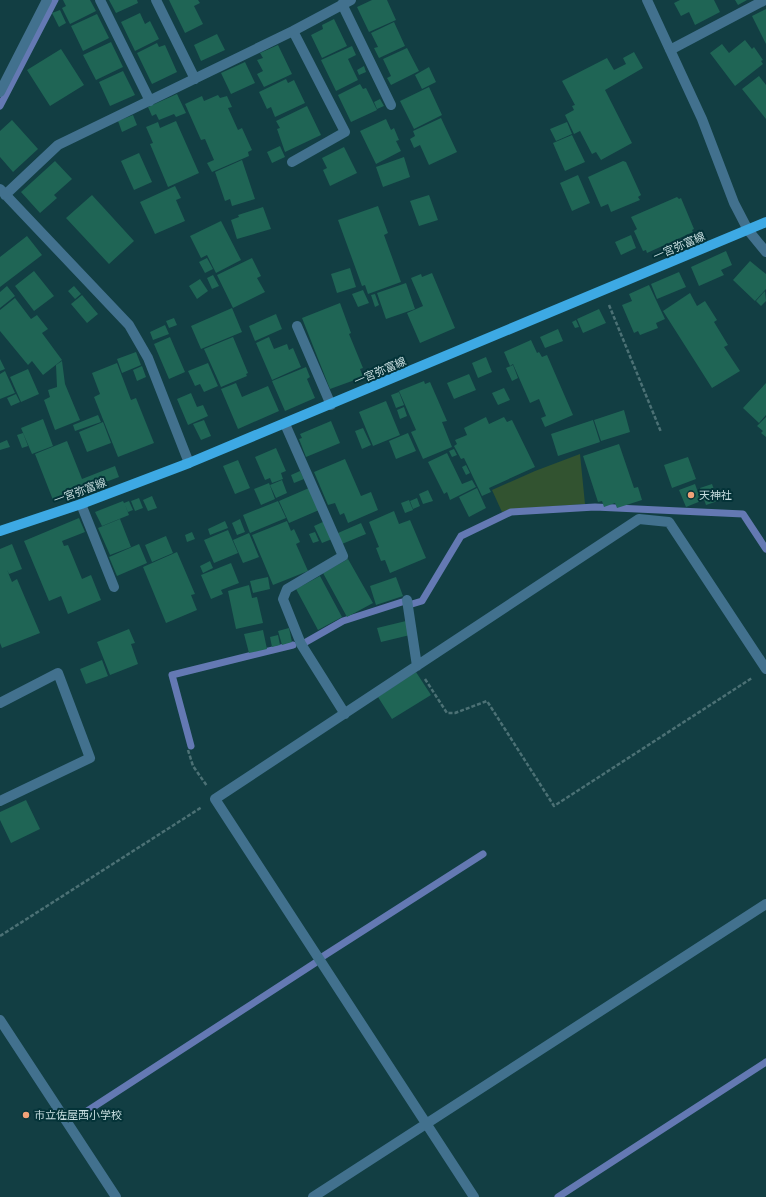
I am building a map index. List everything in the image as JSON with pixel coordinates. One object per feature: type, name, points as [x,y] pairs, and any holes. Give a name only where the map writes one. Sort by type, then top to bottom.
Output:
[{"type":"main road","name":"一宮弥富線","points":[[0,531],[81,504],[189,463],[331,405],[766,222]]},
{"type":"street","points":[[0,92],[46,0]]},
{"type":"street","points":[[100,0],[150,101]]},
{"type":"street","points":[[156,0],[195,79]]},
{"type":"street","points":[[647,0],[702,119],[734,203],[748,230],[766,252]]},
{"type":"street","points":[[670,50],[763,1]]},
{"type":"street","points":[[189,463],[148,358],[129,325],[2,192],[58,145],[293,32],[347,2],[391,105]]},
{"type":"street","points":[[292,162],[345,132],[293,32]]},
{"type":"street","points":[[297,326],[331,405]]},
{"type":"street","points":[[285,424],[343,556],[287,589],[283,599],[301,644],[344,714]]},
{"type":"street","points":[[81,504],[114,587]]},
{"type":"street","points":[[474,1197],[215,798],[638,519],[669,522],[766,669]]},
{"type":"street","points":[[408,600],[417,666]]},
{"type":"street","points":[[0,703],[58,673],[90,758],[0,801]]},
{"type":"street","points":[[313,1197],[766,904]]},
{"type":"street","points":[[0,1020],[116,1197]]},
{"type":"path","points":[[603,290],[661,432]]},
{"type":"path","points":[[417,666],[446,712],[454,712],[487,701],[554,806],[766,669]]},
{"type":"path","points":[[0,936],[215,798],[192,766],[188,750]]},
{"type":"green space","points":[[580,454],[585,504],[512,509],[502,512],[492,490],[535,471]]},
{"type":"building","points":[[63,0],[90,0],[96,11],[70,24],[62,8],[66,6]]},
{"type":"building","points":[[109,0],[137,0],[138,3],[116,13]]},
{"type":"building","points":[[169,0],[198,0],[200,3],[194,6],[203,24],[185,33]]},
{"type":"building","points":[[372,0],[387,0],[396,20],[369,32],[357,7]]},
{"type":"building","points":[[680,0],[714,0],[720,12],[695,25],[689,12],[681,16],[674,3]]},
{"type":"building","points":[[735,0],[747,0],[738,5]]},
{"type":"building","points":[[766,9],[766,44],[752,16]]},
{"type":"building","points":[[60,10],[66,23],[59,27],[52,13]]},
{"type":"building","points":[[140,13],[145,24],[150,21],[159,39],[135,51],[121,22]]},
{"type":"building","points":[[97,14],[109,38],[83,51],[71,26]]},
{"type":"building","points":[[334,19],[347,46],[322,58],[311,35],[323,29],[322,25]]},
{"type":"building","points":[[394,22],[405,46],[379,58],[374,48],[378,47],[371,33]]},
{"type":"building","points":[[217,34],[225,50],[201,61],[194,45]]},
{"type":"building","points":[[745,40],[752,49],[754,47],[763,60],[761,61],[763,64],[735,86],[710,53],[722,44],[729,53]]},
{"type":"building","points":[[111,42],[123,67],[96,80],[83,55]]},
{"type":"building","points":[[157,43],[159,47],[165,45],[177,72],[152,84],[137,53]]},
{"type":"building","points":[[278,45],[292,74],[264,87],[257,74],[263,71],[257,60],[263,58],[260,53]]},
{"type":"building","points":[[352,46],[356,55],[348,59],[358,80],[336,91],[321,60]]},
{"type":"building","points":[[407,48],[419,71],[391,85],[387,78],[391,76],[383,59]]},
{"type":"building","points":[[61,49],[84,85],[50,106],[27,70]]},
{"type":"building","points":[[634,52],[643,68],[605,90],[632,143],[601,160],[596,152],[592,154],[580,131],[574,134],[565,115],[574,110],[572,106],[575,105],[562,81],[607,58],[614,70],[626,64],[623,58]]},
{"type":"building","points":[[245,62],[255,83],[231,94],[221,73]]},
{"type":"building","points":[[364,66],[366,72],[359,75],[357,70]]},
{"type":"building","points":[[429,67],[436,82],[422,89],[415,75]]},
{"type":"building","points":[[123,71],[135,95],[110,106],[99,82]]},
{"type":"building","points":[[759,76],[766,85],[766,119],[742,89]]},
{"type":"building","points":[[286,79],[288,83],[294,80],[305,103],[275,117],[271,107],[267,109],[259,92]]},
{"type":"building","points":[[360,84],[363,89],[366,88],[377,110],[351,122],[338,95]]},
{"type":"building","points":[[429,87],[442,115],[414,129],[400,101]]},
{"type":"building","points":[[177,94],[186,113],[176,117],[174,114],[159,120],[156,114],[152,116],[148,107]]},
{"type":"building","points":[[218,95],[220,98],[227,96],[232,107],[228,108],[238,130],[242,128],[252,150],[248,152],[249,156],[212,172],[207,163],[214,160],[205,139],[201,140],[185,104],[202,96],[204,101]]},
{"type":"building","points":[[380,99],[384,106],[377,109],[374,102]]},
{"type":"building","points":[[307,106],[321,135],[285,152],[277,129],[280,128],[276,121]]},
{"type":"building","points":[[133,115],[137,125],[122,132],[118,121]]},
{"type":"building","points":[[441,118],[457,152],[429,165],[420,145],[414,148],[410,139],[415,136],[413,131]]},
{"type":"building","points":[[386,119],[391,130],[394,128],[399,140],[396,141],[401,151],[376,164],[360,131]]},
{"type":"building","points":[[12,120],[38,149],[13,172],[0,157],[0,131]]},
{"type":"building","points":[[176,121],[199,173],[168,187],[150,144],[153,143],[146,127],[158,122],[160,128]]},
{"type":"building","points":[[567,122],[572,134],[556,141],[550,129]]},
{"type":"building","points":[[572,135],[585,162],[565,171],[553,143]]},
{"type":"building","points":[[280,146],[285,157],[272,163],[267,152]]},
{"type":"building","points":[[344,147],[357,173],[330,186],[323,170],[327,168],[322,158]]},
{"type":"building","points":[[139,153],[152,182],[134,190],[121,161]]},
{"type":"building","points":[[404,157],[410,177],[383,187],[376,167]]},
{"type":"building","points":[[242,160],[255,199],[232,206],[230,199],[225,201],[215,172]]},
{"type":"building","points":[[55,161],[72,179],[54,195],[57,198],[40,213],[21,192]]},
{"type":"building","points":[[623,161],[626,162],[641,195],[638,197],[640,200],[611,212],[608,204],[601,207],[588,177]]},
{"type":"building","points":[[578,175],[590,203],[572,211],[560,183]]},
{"type":"building","points":[[175,186],[181,198],[176,200],[185,221],[155,234],[140,202]]},
{"type":"building","points":[[92,195],[134,241],[109,264],[66,218]]},
{"type":"building","points":[[429,195],[438,220],[419,226],[410,201]]},
{"type":"building","points":[[677,197],[679,199],[681,198],[694,229],[692,230],[693,232],[647,253],[646,250],[643,251],[634,231],[637,229],[631,217]]},
{"type":"building","points":[[378,206],[388,233],[384,235],[401,282],[368,294],[365,285],[362,286],[338,220]]},
{"type":"building","points":[[263,207],[271,229],[237,239],[231,220],[239,217],[238,215]]},
{"type":"building","points":[[221,221],[241,260],[216,273],[207,255],[201,258],[190,236]]},
{"type":"building","points":[[631,235],[636,248],[621,255],[615,242]]},
{"type":"building","points":[[27,236],[42,255],[0,287],[0,257]]},
{"type":"building","points":[[726,251],[732,265],[721,270],[724,275],[699,286],[691,267]]},
{"type":"building","points":[[207,258],[213,269],[205,273],[199,262]]},
{"type":"building","points":[[252,258],[261,276],[257,278],[265,292],[233,308],[217,275]]},
{"type":"building","points":[[750,261],[766,274],[766,289],[755,301],[733,280]]},
{"type":"building","points":[[350,268],[356,287],[337,293],[331,274]]},
{"type":"building","points":[[34,271],[54,296],[34,311],[15,286]]},
{"type":"building","points":[[679,272],[686,287],[657,299],[651,284]]},
{"type":"building","points":[[432,273],[455,328],[420,343],[407,313],[423,306],[411,278],[421,274],[422,277]]},
{"type":"building","points":[[213,275],[219,286],[212,289],[207,278]]},
{"type":"building","points":[[200,279],[208,291],[197,299],[189,286]]},
{"type":"building","points":[[406,283],[415,309],[386,319],[377,293]]},
{"type":"building","points":[[649,285],[665,319],[656,323],[658,328],[640,335],[638,331],[634,333],[622,305],[632,301],[629,294]]},
{"type":"building","points":[[7,286],[15,296],[0,308],[0,292]]},
{"type":"building","points":[[74,286],[81,294],[75,299],[68,291]]},
{"type":"building","points":[[363,290],[369,303],[358,307],[352,294]]},
{"type":"building","points":[[765,291],[766,301],[761,306],[756,301]]},
{"type":"building","points":[[690,293],[697,306],[705,301],[717,320],[714,322],[728,345],[724,347],[740,371],[712,388],[663,311]]},
{"type":"building","points":[[375,294],[379,305],[375,307],[371,295]]},
{"type":"building","points":[[82,295],[98,314],[87,323],[71,304]]},
{"type":"building","points":[[15,298],[31,319],[37,315],[48,329],[42,333],[62,360],[43,375],[32,361],[28,365],[0,331],[0,310]]},
{"type":"building","points":[[340,303],[351,333],[349,334],[363,368],[360,369],[363,377],[330,389],[302,318]]},
{"type":"building","points":[[232,308],[242,332],[201,349],[191,326]]},
{"type":"building","points":[[599,309],[606,323],[583,333],[577,319]]},
{"type":"building","points":[[276,314],[282,329],[255,341],[249,326]]},
{"type":"building","points":[[174,318],[177,325],[169,328],[166,321]]},
{"type":"building","points":[[576,320],[579,327],[575,328],[572,322]]},
{"type":"building","points":[[165,325],[169,334],[153,340],[150,332]]},
{"type":"building","points":[[558,329],[563,341],[545,348],[540,337]]},
{"type":"building","points":[[170,337],[185,372],[169,379],[154,344]]},
{"type":"building","points":[[233,337],[248,373],[246,374],[247,376],[221,387],[204,349]]},
{"type":"building","points":[[269,337],[274,349],[287,344],[289,350],[293,348],[301,367],[272,380],[256,343]]},
{"type":"building","points":[[531,340],[537,353],[539,352],[542,357],[547,355],[573,415],[545,427],[541,418],[546,416],[539,399],[530,403],[513,364],[510,366],[504,352]]},
{"type":"building","points":[[136,352],[141,365],[122,373],[117,359]]},
{"type":"building","points":[[486,357],[492,372],[478,378],[472,363]]},
{"type":"building","points":[[0,359],[5,369],[0,371]]},
{"type":"building","points":[[62,361],[65,384],[80,420],[55,430],[44,400],[50,397],[48,390],[57,387],[56,365]]},
{"type":"building","points":[[117,363],[131,400],[136,398],[154,443],[118,457],[94,397],[100,394],[92,373]]},
{"type":"building","points":[[208,363],[218,386],[204,392],[200,384],[195,386],[188,371]]},
{"type":"building","points":[[513,365],[518,378],[512,381],[506,368]]},
{"type":"building","points":[[142,366],[146,377],[137,381],[133,370]]},
{"type":"building","points":[[306,367],[310,377],[307,379],[315,398],[285,411],[272,381]]},
{"type":"building","points":[[28,369],[39,394],[21,402],[10,377]]},
{"type":"building","points":[[5,371],[15,393],[0,399],[0,374]]},
{"type":"building","points":[[469,374],[476,390],[454,399],[447,383]]},
{"type":"building","points":[[424,381],[425,384],[430,382],[447,421],[442,422],[452,447],[423,459],[411,432],[416,430],[399,391]]},
{"type":"building","points":[[236,383],[242,397],[268,386],[279,411],[238,429],[221,389]]},
{"type":"building","points":[[766,383],[766,415],[759,423],[743,408]]},
{"type":"building","points":[[504,388],[510,400],[498,405],[492,393]]},
{"type":"building","points":[[399,392],[404,405],[396,408],[391,395]]},
{"type":"building","points":[[191,393],[197,407],[203,405],[208,416],[188,425],[177,399]]},
{"type":"building","points":[[16,394],[20,402],[11,406],[7,398]]},
{"type":"building","points":[[386,401],[400,435],[373,446],[359,412]]},
{"type":"building","points":[[404,407],[407,416],[400,419],[397,410]]},
{"type":"building","points":[[624,410],[630,432],[601,441],[594,420]]},
{"type":"building","points":[[98,415],[101,422],[75,431],[73,425]]},
{"type":"building","points":[[486,417],[489,424],[504,417],[507,422],[512,420],[535,467],[489,488],[491,492],[482,496],[464,458],[461,459],[454,446],[457,444],[455,440],[467,435],[464,428]]},
{"type":"building","points":[[766,417],[766,437],[761,433],[763,431],[757,426]]},
{"type":"building","points":[[43,419],[53,446],[32,454],[21,428]]},
{"type":"building","points":[[204,420],[211,436],[201,440],[193,424]]},
{"type":"building","points":[[593,420],[600,442],[558,456],[551,434]]},
{"type":"building","points":[[331,421],[340,443],[306,457],[299,439],[302,438],[300,434]]},
{"type":"building","points":[[103,422],[111,443],[87,452],[79,432]]},
{"type":"building","points":[[363,428],[371,445],[362,449],[355,431]]},
{"type":"building","points":[[23,433],[28,446],[22,448],[17,435]]},
{"type":"building","points":[[408,433],[416,451],[396,459],[389,441]]},
{"type":"building","points":[[7,440],[10,447],[0,450],[0,443]]},
{"type":"building","points":[[67,441],[82,479],[115,466],[119,477],[79,492],[78,490],[53,500],[35,454]]},
{"type":"building","points":[[619,444],[634,488],[638,487],[642,500],[617,508],[615,503],[604,507],[602,501],[598,502],[583,456]]},
{"type":"building","points":[[276,448],[286,471],[281,473],[283,479],[272,483],[270,478],[265,480],[255,457]]},
{"type":"building","points":[[454,449],[457,455],[452,457],[449,451]]},
{"type":"building","points":[[447,453],[462,484],[472,480],[476,487],[450,500],[447,492],[444,494],[428,462]]},
{"type":"building","points":[[688,457],[696,479],[672,488],[664,465]]},
{"type":"building","points":[[345,459],[361,496],[371,492],[378,510],[348,523],[344,513],[340,515],[335,503],[328,505],[314,472]]},
{"type":"building","points":[[238,460],[250,488],[235,494],[223,466]]},
{"type":"building","points":[[466,465],[470,473],[466,475],[462,467]]},
{"type":"building","points":[[300,471],[304,479],[294,483],[291,475]]},
{"type":"building","points":[[282,480],[287,493],[276,498],[270,485]]},
{"type":"building","points":[[269,483],[275,499],[261,505],[254,489]]},
{"type":"building","points":[[695,484],[701,501],[686,507],[679,490]]},
{"type":"building","points":[[712,484],[718,501],[706,505],[700,488]]},
{"type":"building","points":[[309,488],[319,510],[289,523],[279,501]]},
{"type":"building","points":[[477,488],[486,508],[469,517],[459,497]]},
{"type":"building","points":[[428,490],[433,501],[423,504],[419,494]]},
{"type":"building","points":[[152,496],[157,508],[148,511],[143,500]]},
{"type":"building","points":[[139,498],[143,508],[135,511],[131,501]]},
{"type":"building","points":[[417,498],[420,506],[413,509],[410,501]]},
{"type":"building","points":[[409,500],[413,510],[405,513],[401,503]]},
{"type":"building","points":[[123,501],[124,503],[129,501],[133,510],[128,512],[125,505],[129,515],[102,526],[95,512]]},
{"type":"building","points":[[278,501],[286,518],[250,533],[243,515]]},
{"type":"building","points":[[394,511],[399,524],[410,520],[426,558],[390,573],[385,560],[381,561],[376,548],[379,547],[369,522]]},
{"type":"building","points":[[79,518],[85,532],[62,541],[64,546],[68,545],[82,579],[91,575],[101,600],[68,614],[61,596],[49,601],[24,541]]},
{"type":"building","points":[[120,519],[131,547],[110,555],[98,528]]},
{"type":"building","points":[[240,519],[245,532],[237,535],[232,523]]},
{"type":"building","points":[[225,521],[228,528],[210,535],[208,529]]},
{"type":"building","points":[[287,521],[291,531],[294,529],[300,542],[296,544],[308,571],[273,585],[252,535]]},
{"type":"building","points":[[325,521],[332,539],[322,543],[314,526]]},
{"type":"building","points":[[361,523],[366,534],[342,544],[338,533]]},
{"type":"building","points":[[228,530],[238,553],[214,563],[204,540]]},
{"type":"building","points":[[192,532],[195,539],[187,542],[185,535]]},
{"type":"building","points":[[315,532],[319,541],[313,543],[309,534]]},
{"type":"building","points":[[249,533],[259,557],[243,563],[233,540]]},
{"type":"building","points":[[166,536],[173,553],[152,562],[145,545]]},
{"type":"building","points":[[12,544],[22,569],[9,574],[7,570],[12,582],[17,579],[40,633],[2,648],[0,643],[0,549]]},
{"type":"building","points":[[139,544],[147,563],[117,576],[109,557]]},
{"type":"building","points":[[177,552],[195,594],[191,595],[197,610],[166,623],[143,567]]},
{"type":"building","points":[[348,559],[373,603],[347,617],[323,573]]},
{"type":"building","points":[[210,561],[213,568],[203,573],[200,566]]},
{"type":"building","points":[[231,563],[239,583],[221,590],[223,594],[211,599],[201,575]]},
{"type":"building","points":[[320,576],[342,617],[318,630],[296,589]]},
{"type":"building","points":[[268,577],[270,589],[253,593],[250,581]]},
{"type":"building","points":[[396,577],[403,596],[376,605],[370,586]]},
{"type":"building","points":[[249,585],[252,598],[257,597],[263,623],[236,629],[228,591]]},
{"type":"building","points":[[406,621],[410,635],[381,642],[377,628]]},
{"type":"building","points":[[289,628],[292,642],[282,645],[278,631]]},
{"type":"building","points":[[129,629],[135,643],[131,644],[138,664],[110,675],[97,642]]},
{"type":"building","points":[[263,630],[267,649],[249,653],[244,634]]},
{"type":"building","points":[[278,635],[280,645],[272,647],[270,637]]},
{"type":"building","points":[[102,660],[108,676],[86,684],[80,669]]},
{"type":"building","points":[[416,672],[431,695],[392,719],[378,697]]},
{"type":"building","points":[[26,800],[40,829],[11,843],[0,820],[0,812]]},
{"type":"waterway","points":[[0,106],[55,0]]},
{"type":"waterway","points":[[412,604],[422,601],[461,536],[511,512],[595,507],[743,514],[766,549]]},
{"type":"waterway","points":[[306,642],[343,621],[402,602]]},
{"type":"waterway","points":[[191,746],[172,675],[293,645]]},
{"type":"waterway","points":[[322,957],[483,854]]},
{"type":"waterway","points":[[78,1117],[315,963]]},
{"type":"waterway","points":[[558,1197],[766,1062]]},
{"type":"place","name":"天神社","points":[[691,495]]},
{"type":"place","name":"市立佐屋西小学校","points":[[26,1115]]}]
